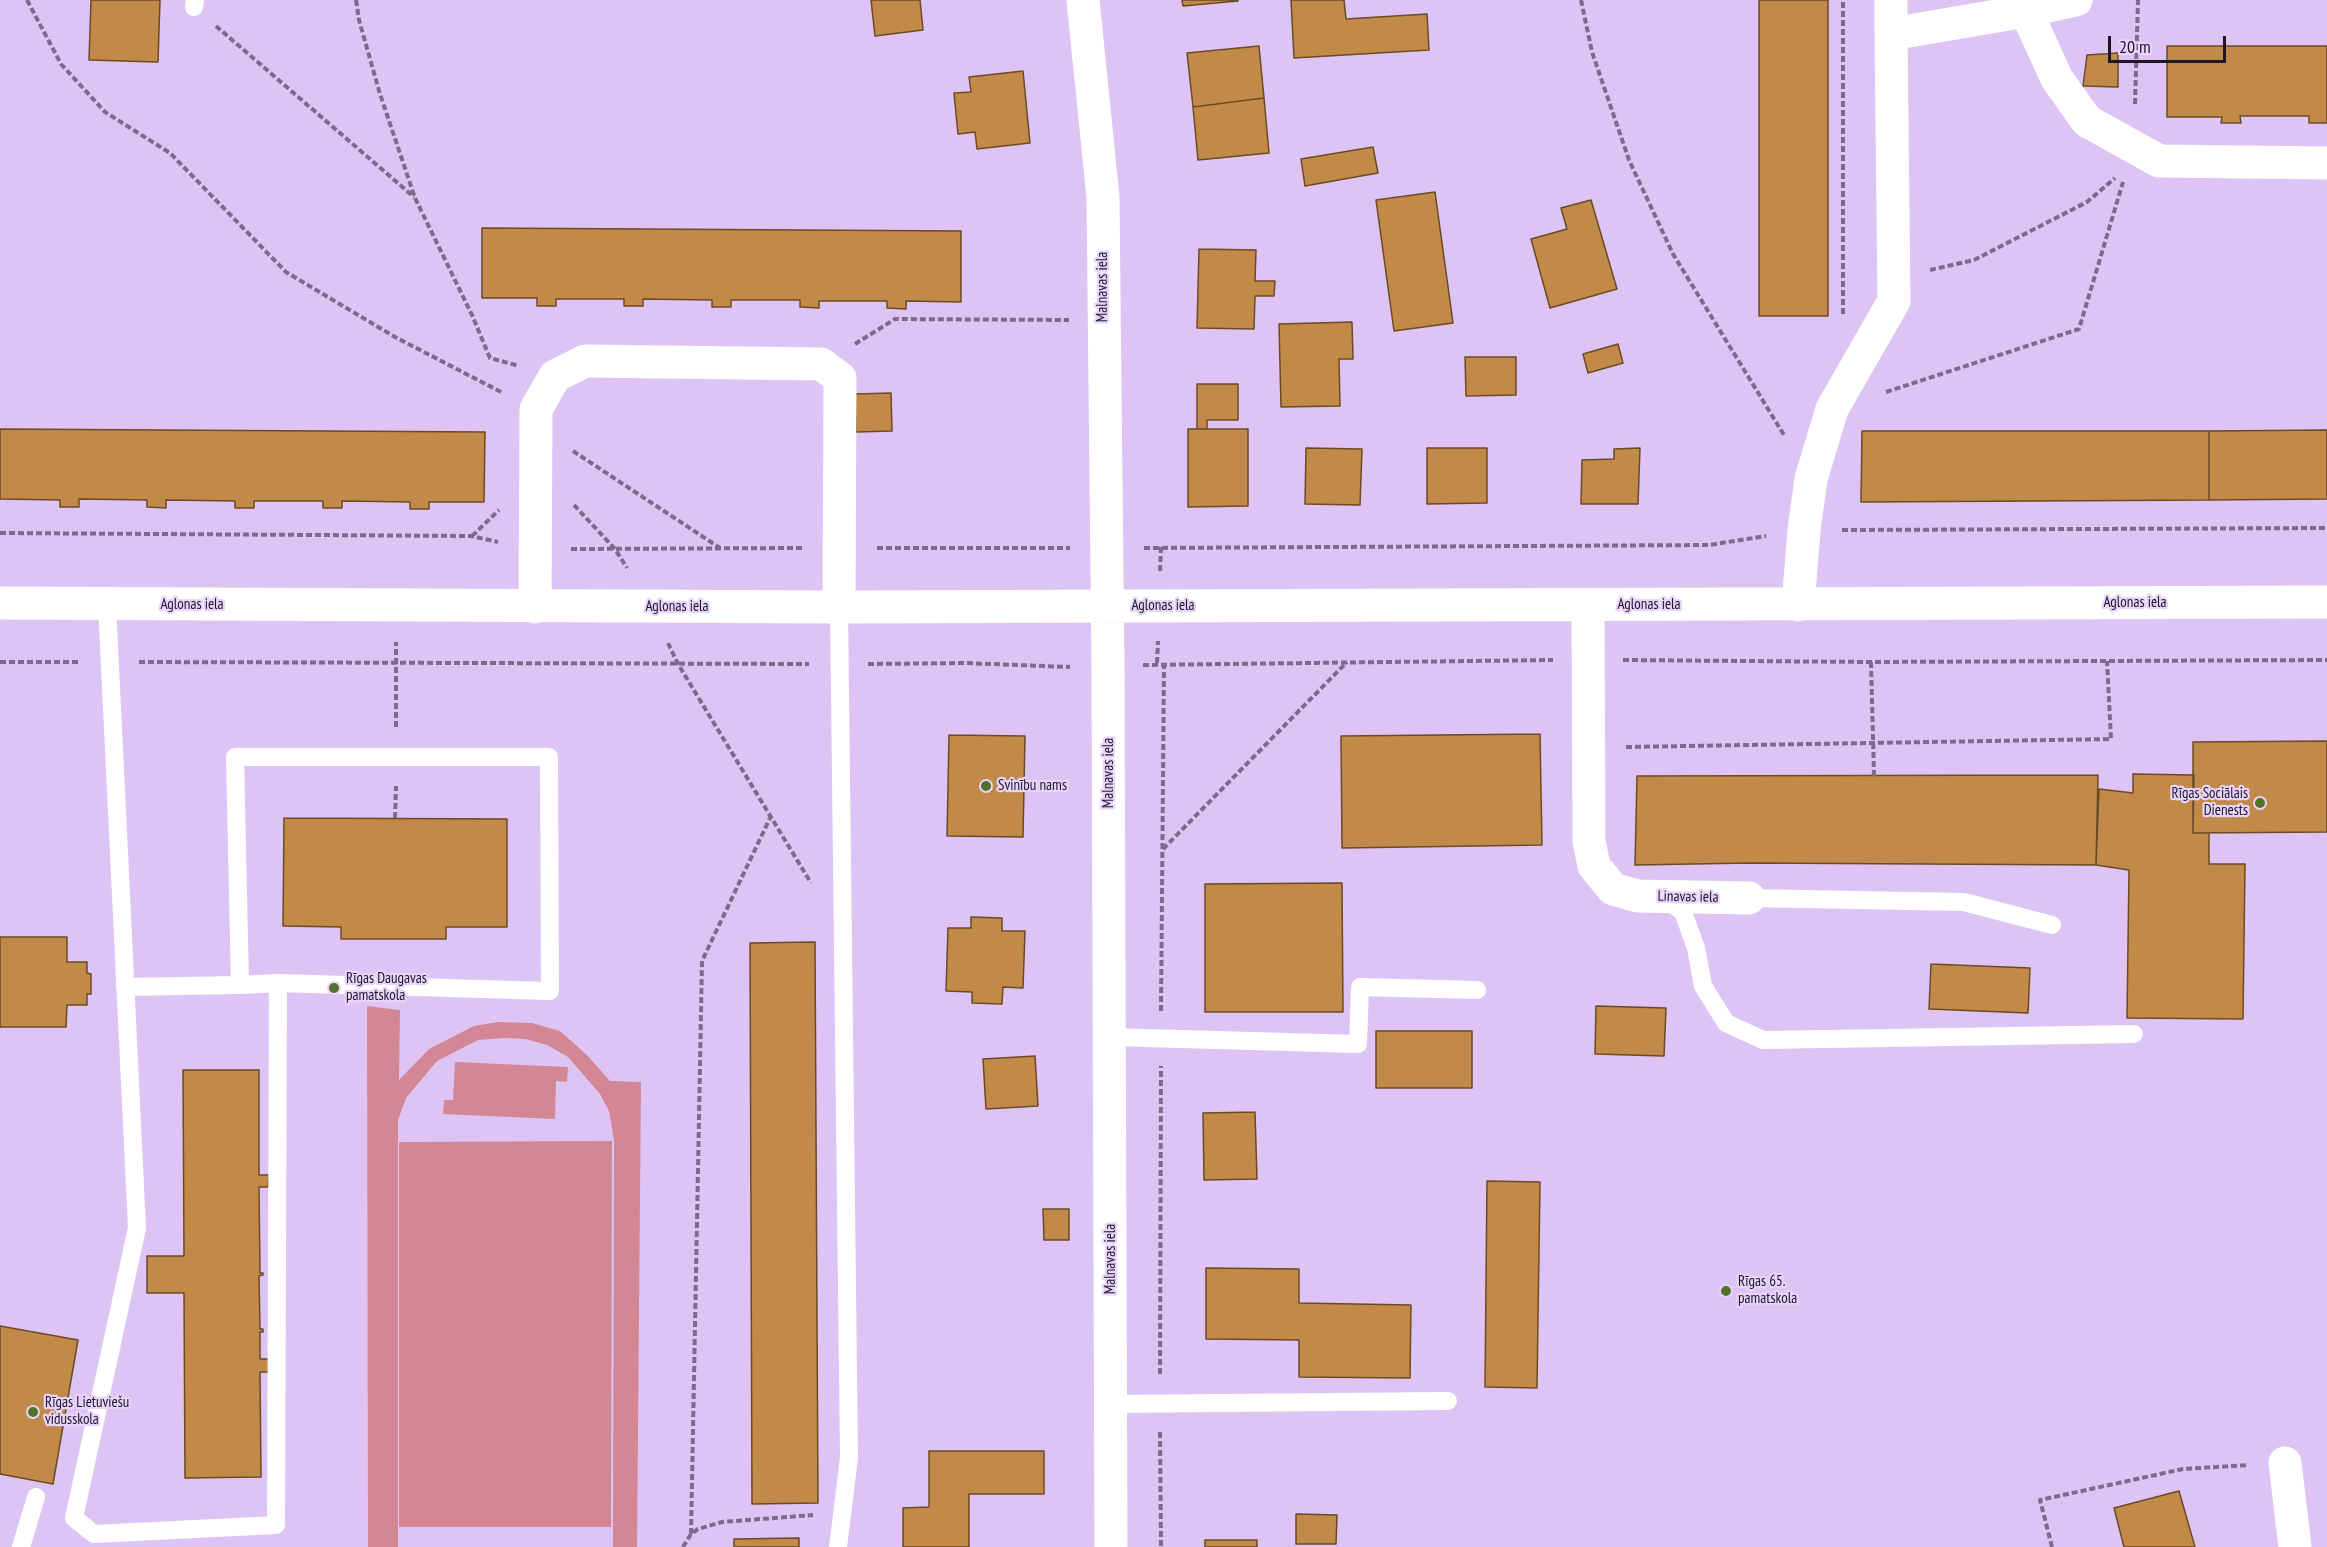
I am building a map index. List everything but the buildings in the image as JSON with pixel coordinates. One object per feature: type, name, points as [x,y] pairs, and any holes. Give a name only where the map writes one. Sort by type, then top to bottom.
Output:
[{"type":"street","name":"Malnavas iela","points":[[1083,0],[1102,197],[1108,669],[1111,1547]]},
{"type":"street","points":[[1798,605],[1811,479],[1832,409],[1894,301],[1891,0]]},
{"type":"street","points":[[1891,34],[2076,0]]},
{"type":"street","points":[[2026,11],[2057,79],[2087,121],[2128,157],[2159,162],[2327,163]]},
{"type":"street","points":[[535,607],[536,418],[555,376],[585,361],[821,364],[840,378],[839,607]]},
{"type":"street","name":"Aglonas iela","points":[[0,603],[839,607],[2327,602]]},
{"type":"street","name":"Linavas iela","points":[[1588,606],[1589,841],[1594,866],[1613,890],[1637,896],[1749,898]]},
{"type":"street","points":[[2286,1463],[2295,1547]]},
{"type":"lane","points":[[107,604],[137,1228],[74,1518],[94,1534],[276,1525],[278,983]]},
{"type":"lane","points":[[838,1547],[849,1458],[839,607]]},
{"type":"lane","points":[[125,987],[240,984],[278,983],[550,991],[549,757],[235,757],[240,984]]},
{"type":"lane","points":[[1662,896],[1683,912],[1696,948],[1702,986],[1726,1023],[1763,1040],[2134,1034]]},
{"type":"lane","name":"Linavas iela","points":[[1749,898],[1964,902],[2052,925]]},
{"type":"lane","points":[[1110,1037],[1358,1044],[1360,987],[1477,990]]},
{"type":"lane","points":[[1111,1404],[1448,1401]]},
{"type":"lane","points":[[21,1547],[36,1497]]},
{"type":"path","points":[[27,0],[61,64],[105,112],[170,153],[286,272],[536,418],[720,548]]},
{"type":"path","points":[[356,0],[359,20],[380,94],[415,198],[472,315],[490,358],[555,376]]},
{"type":"path","points":[[1581,0],[1592,52],[1629,160],[1673,254],[1811,479]]},
{"type":"path","points":[[1843,0],[1843,347],[1859,364]]},
{"type":"path","points":[[1832,409],[2079,329],[2128,157],[2134,123],[2138,0]]},
{"type":"path","points":[[195,4],[415,198]]},
{"type":"path","points":[[1894,278],[1974,260],[2087,202],[2128,157]]},
{"type":"path","points":[[821,364],[895,319],[1104,320]]},
{"type":"path","points":[[536,464],[615,549],[650,607],[678,664],[813,886]]},
{"type":"path","points":[[1106,548],[1709,545],[1804,530],[2327,528]]},
{"type":"path","points":[[395,818],[396,606]]},
{"type":"path","points":[[0,662],[965,663],[1108,669],[1164,663],[1588,660],[1871,662],[2327,660]]},
{"type":"path","points":[[1589,747],[2111,740],[2107,661]]},
{"type":"path","points":[[1162,849],[1347,662]]},
{"type":"path","points":[[1871,662],[1874,776]]},
{"type":"path","points":[[1161,1547],[1164,663]]},
{"type":"path","points":[[691,1534],[702,961],[771,816]]},
{"type":"path","points":[[2052,1547],[2040,1500],[2183,1469],[2286,1463]]},
{"type":"path","points":[[683,1547],[691,1534],[698,1529],[722,1522],[842,1512]]},
{"type":"shaded area","points":[[367,1006],[400,1010],[399,1080],[429,1049],[474,1026],[498,1022],[532,1023],[560,1031],[587,1055],[610,1081],[641,1082],[637,1547],[613,1547],[614,1140],[609,1111],[600,1094],[568,1057],[547,1045],[525,1039],[506,1038],[478,1040],[437,1061],[406,1098],[398,1120],[398,1547],[368,1547]]},
{"type":"shaded area","points":[[455,1062],[568,1067],[567,1082],[556,1081],[555,1119],[443,1114],[444,1100],[453,1100]]},
{"type":"shaded area","points":[[612,1141],[611,1527],[399,1527],[399,1142]]},
{"type":"place","name":"Svinību nams","points":[[986,786]]},
{"type":"place","name":"Rīgas Sociālais Dienests","points":[[2260,803]]},
{"type":"place","name":"Rīgas Daugavas pamatskola","points":[[334,988]]},
{"type":"place","name":"Rīgas 65. pamatskola","points":[[1726,1291]]},
{"type":"place","name":"Rīgas Lietuviešu vidusskola","points":[[33,1412]]}]
